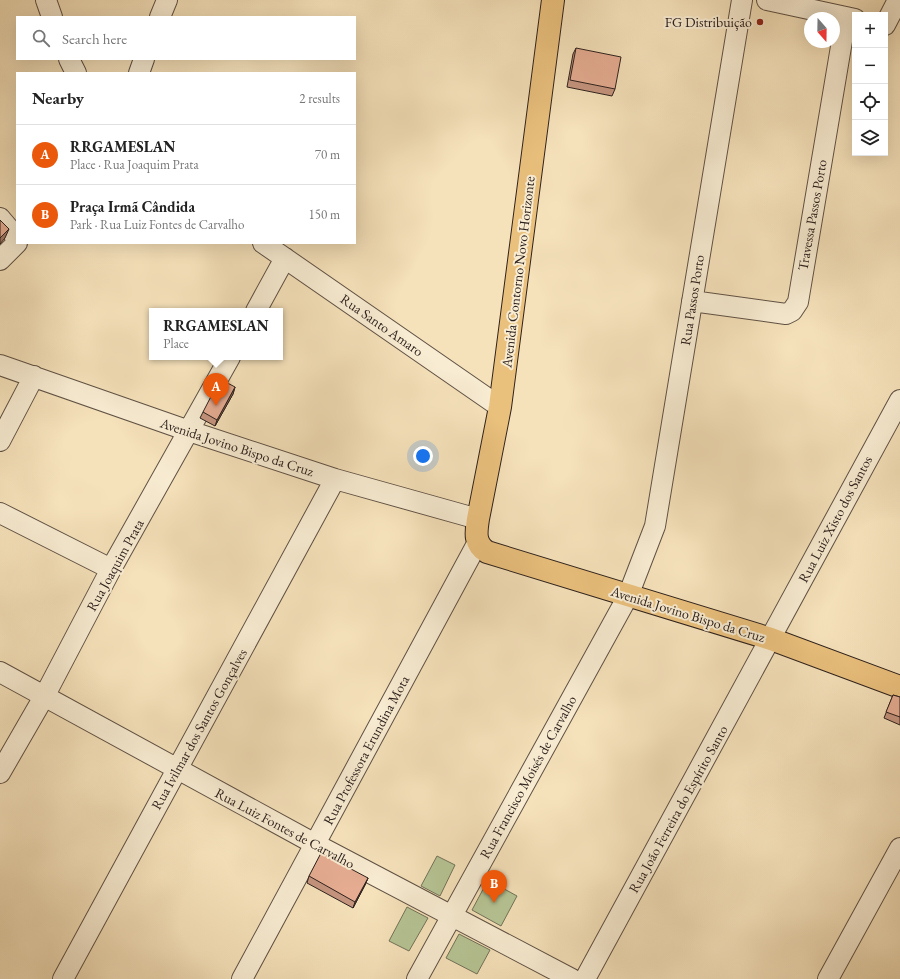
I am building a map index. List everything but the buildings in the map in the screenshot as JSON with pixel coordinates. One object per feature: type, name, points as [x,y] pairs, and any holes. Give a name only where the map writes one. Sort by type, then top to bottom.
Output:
[{"type":"main road","name":"Avenida Contorno Novo Horizonte","points":[[478,542],[476,535],[478,519],[500,407],[553,0]]},
{"type":"main road","name":"Avenida Jovino Bispo da Cruz","points":[[478,542],[482,549],[488,552],[771,639],[900,687]]},
{"type":"street","points":[[46,0],[52,16]]},
{"type":"street","points":[[160,16],[167,0]]},
{"type":"street","name":"Rua Passos Porto","points":[[628,596],[655,526],[742,0]]},
{"type":"street","points":[[767,0],[850,18]]},
{"type":"street","points":[[888,19],[898,0]]},
{"type":"street","name":"Travessa Passos Porto","points":[[692,301],[786,314],[792,311],[798,302],[850,18]]},
{"type":"street","points":[[888,26],[900,28]]},
{"type":"street","points":[[70,60],[76,72]]},
{"type":"street","points":[[139,72],[144,60]]},
{"type":"street","points":[[0,218],[16,237]]},
{"type":"street","points":[[0,260],[16,244]]},
{"type":"street","name":"Rua Santo Amaro","points":[[264,244],[500,407]]},
{"type":"street","points":[[258,308],[285,258]]},
{"type":"street","name":"Rua Joaquim Prata","points":[[0,773],[45,695],[112,569],[228,360]]},
{"type":"street","name":"Avenida Jovino Bispo da Cruz","points":[[0,365],[189,432],[335,479],[478,519]]},
{"type":"street","points":[[0,441],[34,376]]},
{"type":"street","name":"Rua Luiz Xisto dos Santos","points":[[771,639],[900,400]]},
{"type":"street","name":"Rua Ivilmar dos Santos Gonçalves","points":[[63,979],[335,479]]},
{"type":"street","points":[[0,513],[112,569]]},
{"type":"street","name":"Rua Professora Erundina Mota","points":[[242,979],[478,542]]},
{"type":"street","name":"Rua Francisco Moisés de Carvalho","points":[[417,979],[628,596]]},
{"type":"street","name":"Rua João Ferreira do Espírito Santo","points":[[585,979],[771,639]]},
{"type":"street","name":"Rua Luiz Fontes de Carvalho","points":[[0,672],[45,695],[177,770],[572,979]]},
{"type":"street","points":[[828,979],[900,848]]},
{"type":"green space","points":[[437,856],[455,865],[440,896],[421,886]]},
{"type":"green space","points":[[488,880],[517,896],[501,926],[472,910]]},
{"type":"green space","points":[[407,907],[428,918],[409,951],[389,941]]},
{"type":"green space","points":[[459,934],[490,950],[477,974],[446,958]]},
{"type":"place","name":"FG Distribuição","points":[[760,22]]},
{"type":"place","name":"RRGAMESLAN","points":[[216,406]]},
{"type":"place","name":"Praça Irmã Cândida","points":[[494,903]]}]
